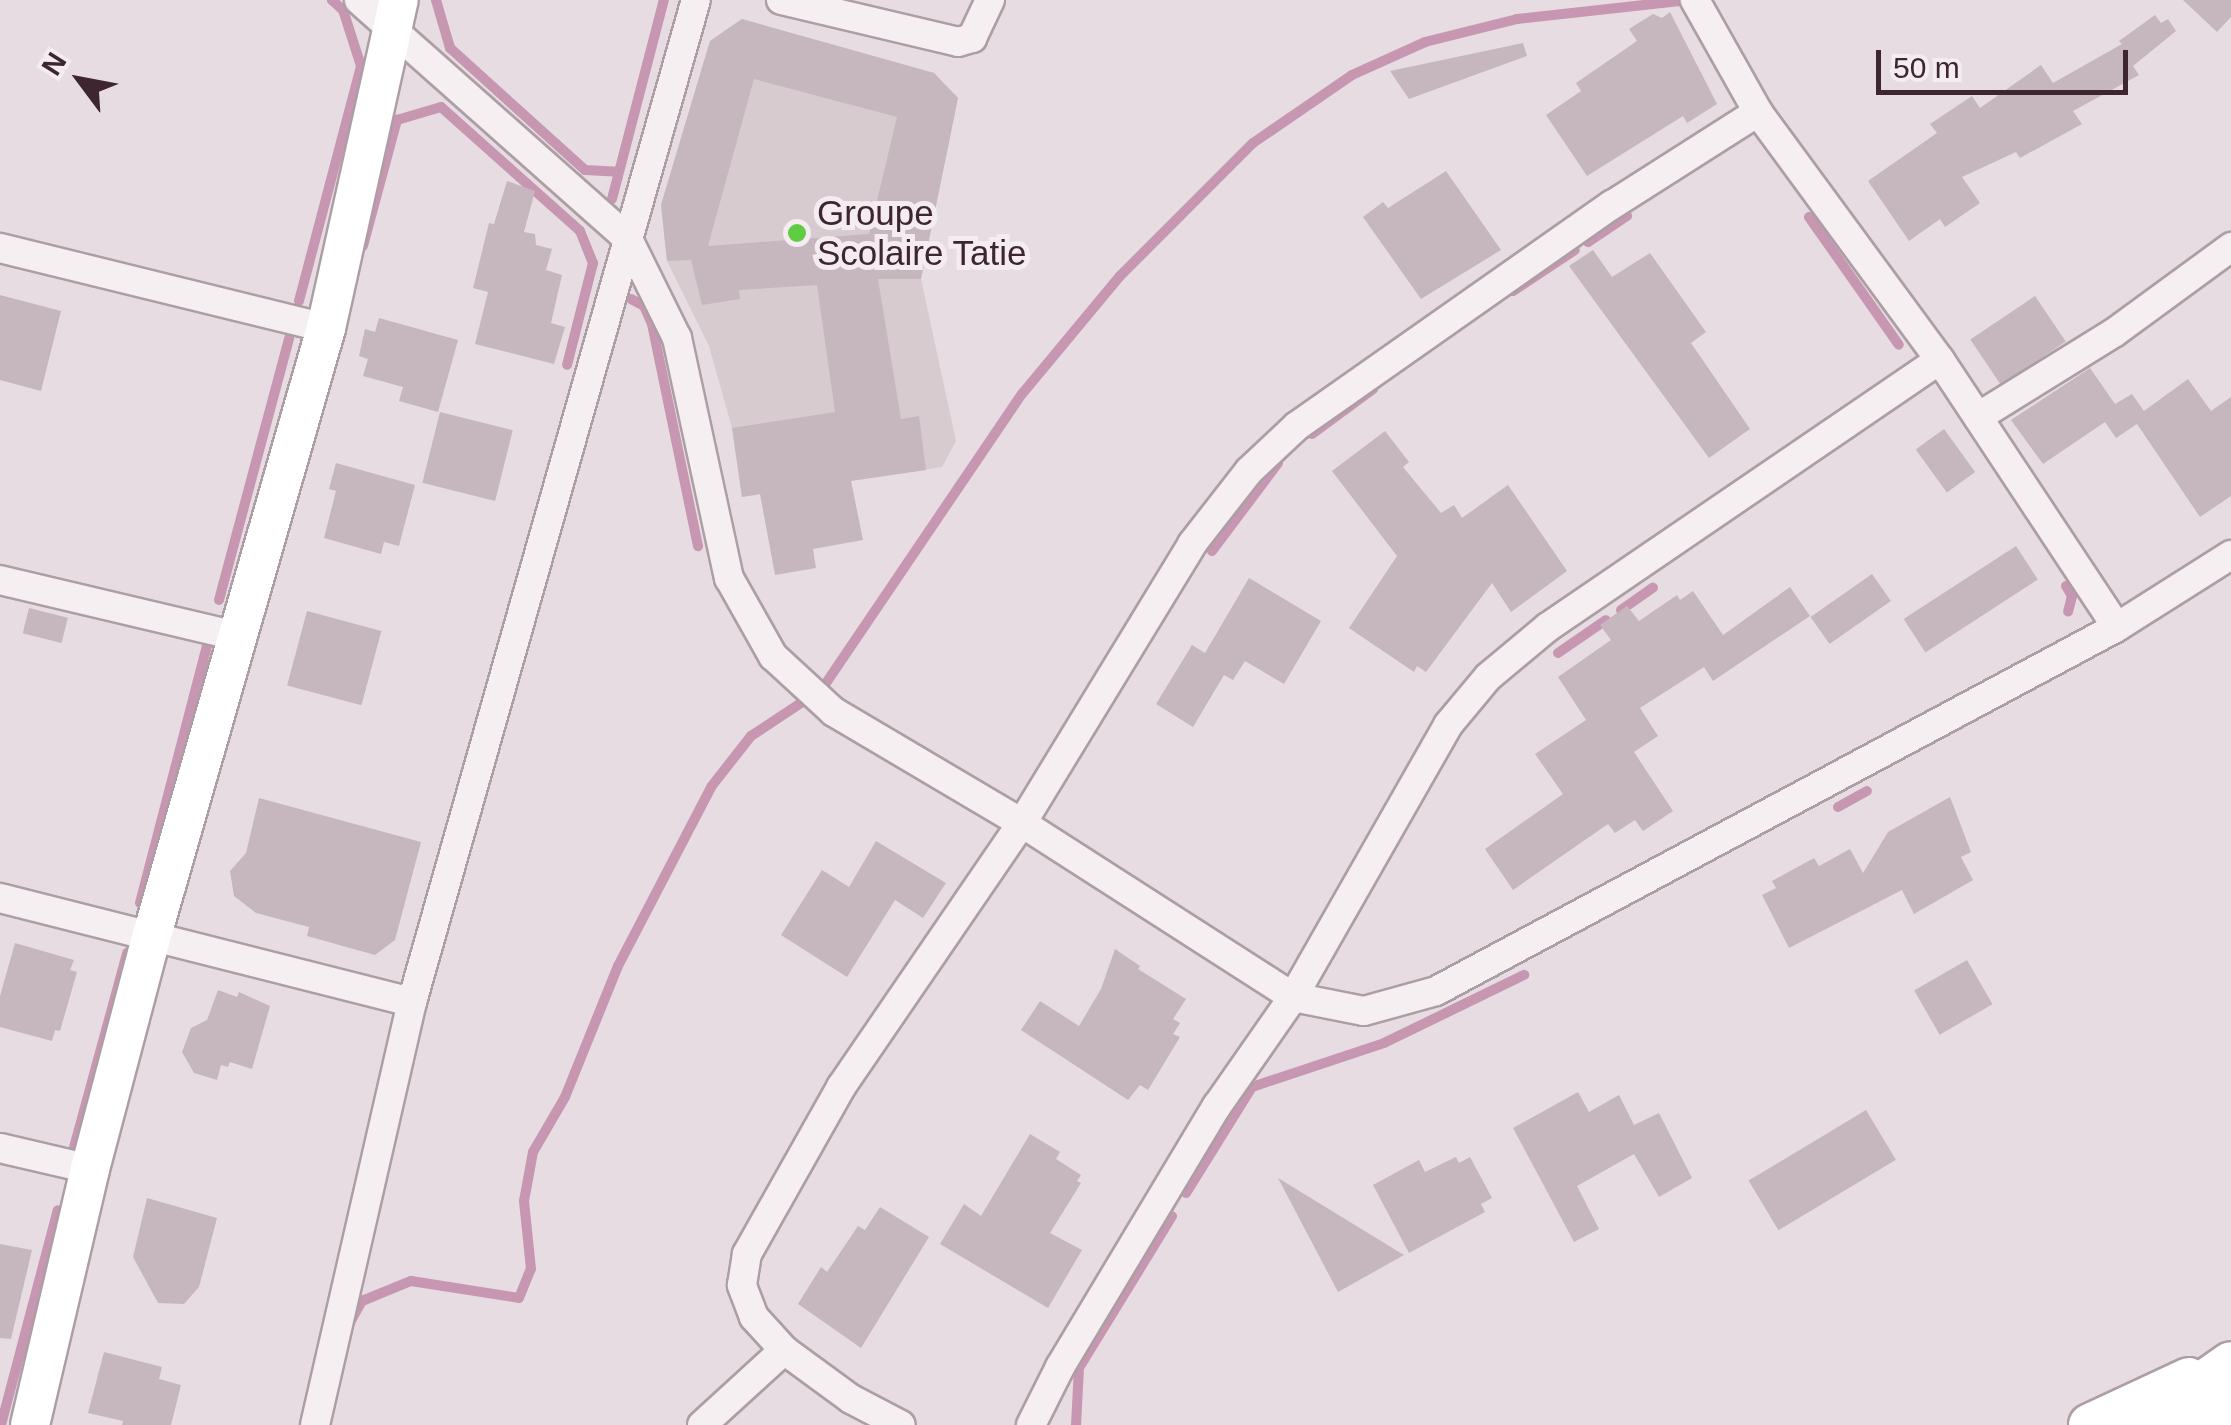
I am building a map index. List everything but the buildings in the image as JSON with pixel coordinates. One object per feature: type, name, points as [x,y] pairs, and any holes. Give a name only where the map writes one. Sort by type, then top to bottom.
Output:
[{"type":"highway","points":[[2144,1425],[2231,1363]]},
{"type":"highway","points":[[2194,1425],[2231,1411]]},
{"type":"main road","points":[[30,1425],[90,1169],[152,935],[241,637],[326,328],[395,16]]},
{"type":"main road","points":[[2090,1425],[2231,1363]]},
{"type":"main road","points":[[2210,1425],[2231,1411]]},
{"type":"street","points":[[359,0],[395,16],[628,239],[677,338],[729,578],[773,656],[834,712],[1022,823],[1293,997],[1364,1011],[1436,991],[2116,627],[2231,555]]},
{"type":"street","points":[[315,1425],[412,1002],[696,0]]},
{"type":"street","points":[[781,0],[958,42],[972,38],[990,0]]},
{"type":"street","points":[[1694,0],[1758,112],[1940,360],[2116,627]]},
{"type":"street","points":[[901,1425],[850,1399],[784,1350],[754,1317],[742,1286],[747,1254],[840,1087],[1022,823],[1192,544],[1249,471],[1297,426],[1612,205],[1758,112]]},
{"type":"street","points":[[1978,417],[2115,332],[2231,247]]},
{"type":"street","points":[[0,248],[326,328]]},
{"type":"street","points":[[1030,1425],[1060,1367],[1217,1106],[1293,997],[1448,725],[1488,677],[1548,627],[1940,360]]},
{"type":"street","points":[[0,580],[241,637]]},
{"type":"street","points":[[0,898],[412,1002]]},
{"type":"street","points":[[0,1148],[90,1169]]},
{"type":"street","points":[[702,1425],[784,1350]]},
{"type":"shaded area","name":"Groupe Scolaire Tatie","points":[[742,19],[934,73],[958,98],[921,279],[956,441],[942,467],[742,497],[732,428],[709,346],[667,261],[661,205],[710,41]]},
{"type":"waterway","points":[[299,301],[361,66],[343,10],[332,0]]},
{"type":"waterway","points":[[436,0],[450,48],[585,170],[618,172]]},
{"type":"waterway","points":[[612,199],[664,0]]},
{"type":"waterway","points":[[348,1326],[362,1301],[411,1281],[519,1298],[531,1269],[524,1201],[533,1152],[565,1097],[618,966],[711,787],[751,736],[822,689],[1022,394],[1120,276],[1253,143],[1352,75],[1425,42],[1517,19],[1689,0]]},
{"type":"waterway","points":[[363,246],[397,120],[441,107],[580,231],[593,263],[567,365]]},
{"type":"waterway","points":[[1588,242],[1627,216]]},
{"type":"waterway","points":[[1809,217],[1899,345]]},
{"type":"waterway","points":[[1513,291],[1575,250]]},
{"type":"waterway","points":[[631,299],[644,306],[652,324],[698,546]]},
{"type":"waterway","points":[[219,600],[289,338]]},
{"type":"waterway","points":[[1312,434],[1373,389]]},
{"type":"waterway","points":[[1212,551],[1278,463]]},
{"type":"waterway","points":[[2066,586],[2072,596],[2068,612]]},
{"type":"waterway","points":[[1621,610],[1653,588]]},
{"type":"waterway","points":[[1558,653],[1606,620]]},
{"type":"waterway","points":[[140,903],[209,638]]},
{"type":"waterway","points":[[1838,807],[1867,791]]},
{"type":"waterway","points":[[70,1162],[127,953]]},
{"type":"waterway","points":[[1186,1193],[1252,1087],[1384,1043],[1524,975]]},
{"type":"waterway","points":[[1,1425],[58,1210]]},
{"type":"waterway","points":[[1076,1425],[1079,1368],[1172,1216]]},
{"type":"place","name":"Groupe Scolaire Tatie","points":[[797,233]]}]
